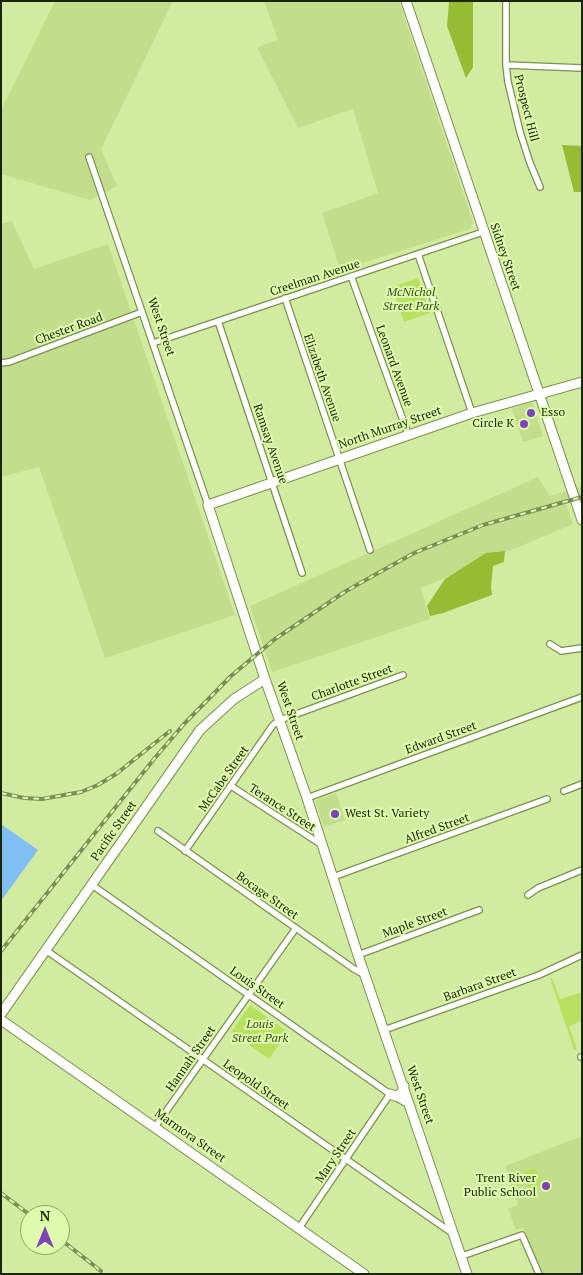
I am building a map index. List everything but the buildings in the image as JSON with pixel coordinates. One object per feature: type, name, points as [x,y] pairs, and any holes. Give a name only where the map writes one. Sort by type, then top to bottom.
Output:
[{"type":"street","name":"Sidney Street","points":[[406,1],[582,520]]},
{"type":"street","name":"Prospect Hill","points":[[506,1],[506,65],[508,82],[520,132],[540,187]]},
{"type":"street","points":[[506,65],[582,68]]},
{"type":"street","name":"West Street","points":[[89,156],[467,1274]]},
{"type":"street","name":"Creelman Avenue","points":[[153,343],[483,232]]},
{"type":"street","points":[[418,254],[472,413]]},
{"type":"street","name":"Leonard Avenue","points":[[351,276],[408,434]]},
{"type":"street","name":"Elizabeth Avenue","points":[[284,298],[370,550]]},
{"type":"street","name":"Chester Road","points":[[1,363],[9,362],[142,312]]},
{"type":"street","name":"Ramsay Avenue","points":[[218,321],[302,573]]},
{"type":"street","name":"North Murray Street","points":[[208,505],[408,434],[472,413],[582,382]]},
{"type":"street","points":[[550,644],[561,651],[582,648]]},
{"type":"street","name":"Charlotte Street","points":[[280,720],[403,675]]},
{"type":"street","name":"Pacific Street","points":[[1,1014],[47,951],[200,730],[234,699],[265,679]]},
{"type":"street","name":"Edward Street","points":[[307,798],[582,697]]},
{"type":"street","name":"McCabe Street","points":[[186,851],[273,725],[280,720]]},
{"type":"street","points":[[564,791],[582,784]]},
{"type":"street","name":"Terance Street","points":[[231,786],[322,846]]},
{"type":"street","name":"Alfred Street","points":[[333,877],[547,799]]},
{"type":"street","name":"Bocage Street","points":[[158,832],[365,975]]},
{"type":"street","points":[[528,895],[538,888],[582,870]]},
{"type":"street","name":"Louis Street","points":[[92,885],[390,1094],[411,1106]]},
{"type":"street","name":"Maple Street","points":[[358,955],[479,910]]},
{"type":"street","name":"Hannah Street","points":[[155,1127],[296,928]]},
{"type":"street","name":"Leopold Street","points":[[47,951],[454,1235]]},
{"type":"street","name":"Barbara Street","points":[[384,1030],[539,974],[582,955]]},
{"type":"street","name":"Marmora Street","points":[[1,1020],[364,1274]]},
{"type":"street","points":[[390,1094],[399,1095],[404,1086]]},
{"type":"street","name":"Mary Street","points":[[299,1228],[390,1094]]},
{"type":"street","points":[[462,1256],[520,1235],[524,1236],[539,1274]]},
{"type":"shaded area","points":[[55,1],[173,1],[101,149],[117,186],[90,200],[1,174],[1,110]]},
{"type":"shaded area","points":[[264,1],[399,1],[473,222],[470,229],[340,270],[322,213],[378,193],[353,109],[298,128],[257,47],[278,40]]},
{"type":"shaded area","points":[[449,1],[473,1],[473,67],[466,78],[447,26]]},
{"type":"shaded area","points":[[562,145],[582,146],[582,192],[574,192]]},
{"type":"shaded area","points":[[12,221],[34,269],[108,244],[235,615],[105,658],[39,467],[1,477],[1,224]]},
{"type":"shaded area","points":[[532,402],[543,436],[523,442],[512,409]]},
{"type":"shaded area","points":[[538,477],[550,496],[582,486],[582,501],[566,504],[573,524],[421,588],[430,619],[272,672],[250,606]]},
{"type":"shaded area","points":[[505,551],[504,562],[493,566],[492,595],[430,616],[427,606],[445,579],[486,553]]},
{"type":"shaded area","points":[[336,793],[345,820],[324,827],[315,801]]},
{"type":"shaded area","name":"Trent River Public School","points":[[582,1136],[582,1274],[541,1274],[523,1228],[516,1230],[508,1209],[518,1205],[505,1166]]},
{"type":"green space","name":"McNichol Street Park","points":[[418,278],[430,313],[404,322],[392,287]]},
{"type":"green space","points":[[550,978],[552,978],[560,999],[582,992],[582,1021],[569,1026],[577,1049],[574,1050]]},
{"type":"green space","name":"Louis Street Park","points":[[250,1005],[288,1032],[269,1059],[231,1032]]},
{"type":"green space","points":[[535,1167],[542,1186],[530,1191],[523,1172]]},
{"type":"water","points":[[1,824],[38,850],[1,901]]},
{"type":"railway","points":[[1,951],[184,724],[231,676],[275,639],[346,591],[414,553],[483,525],[582,497]]},
{"type":"railway","points":[[1,793],[24,798],[42,799],[81,792],[98,785],[116,774],[170,731]]},
{"type":"railway","points":[[1,1193],[20,1207]]},
{"type":"railway","points":[[70,1247],[101,1271]]},
{"type":"place","name":"Esso","points":[[531,413]]},
{"type":"place","name":"Circle K","points":[[524,424]]},
{"type":"place","name":"West St. Variety","points":[[335,814]]},
{"type":"place","name":"Trent River Public School","points":[[546,1186]]}]
